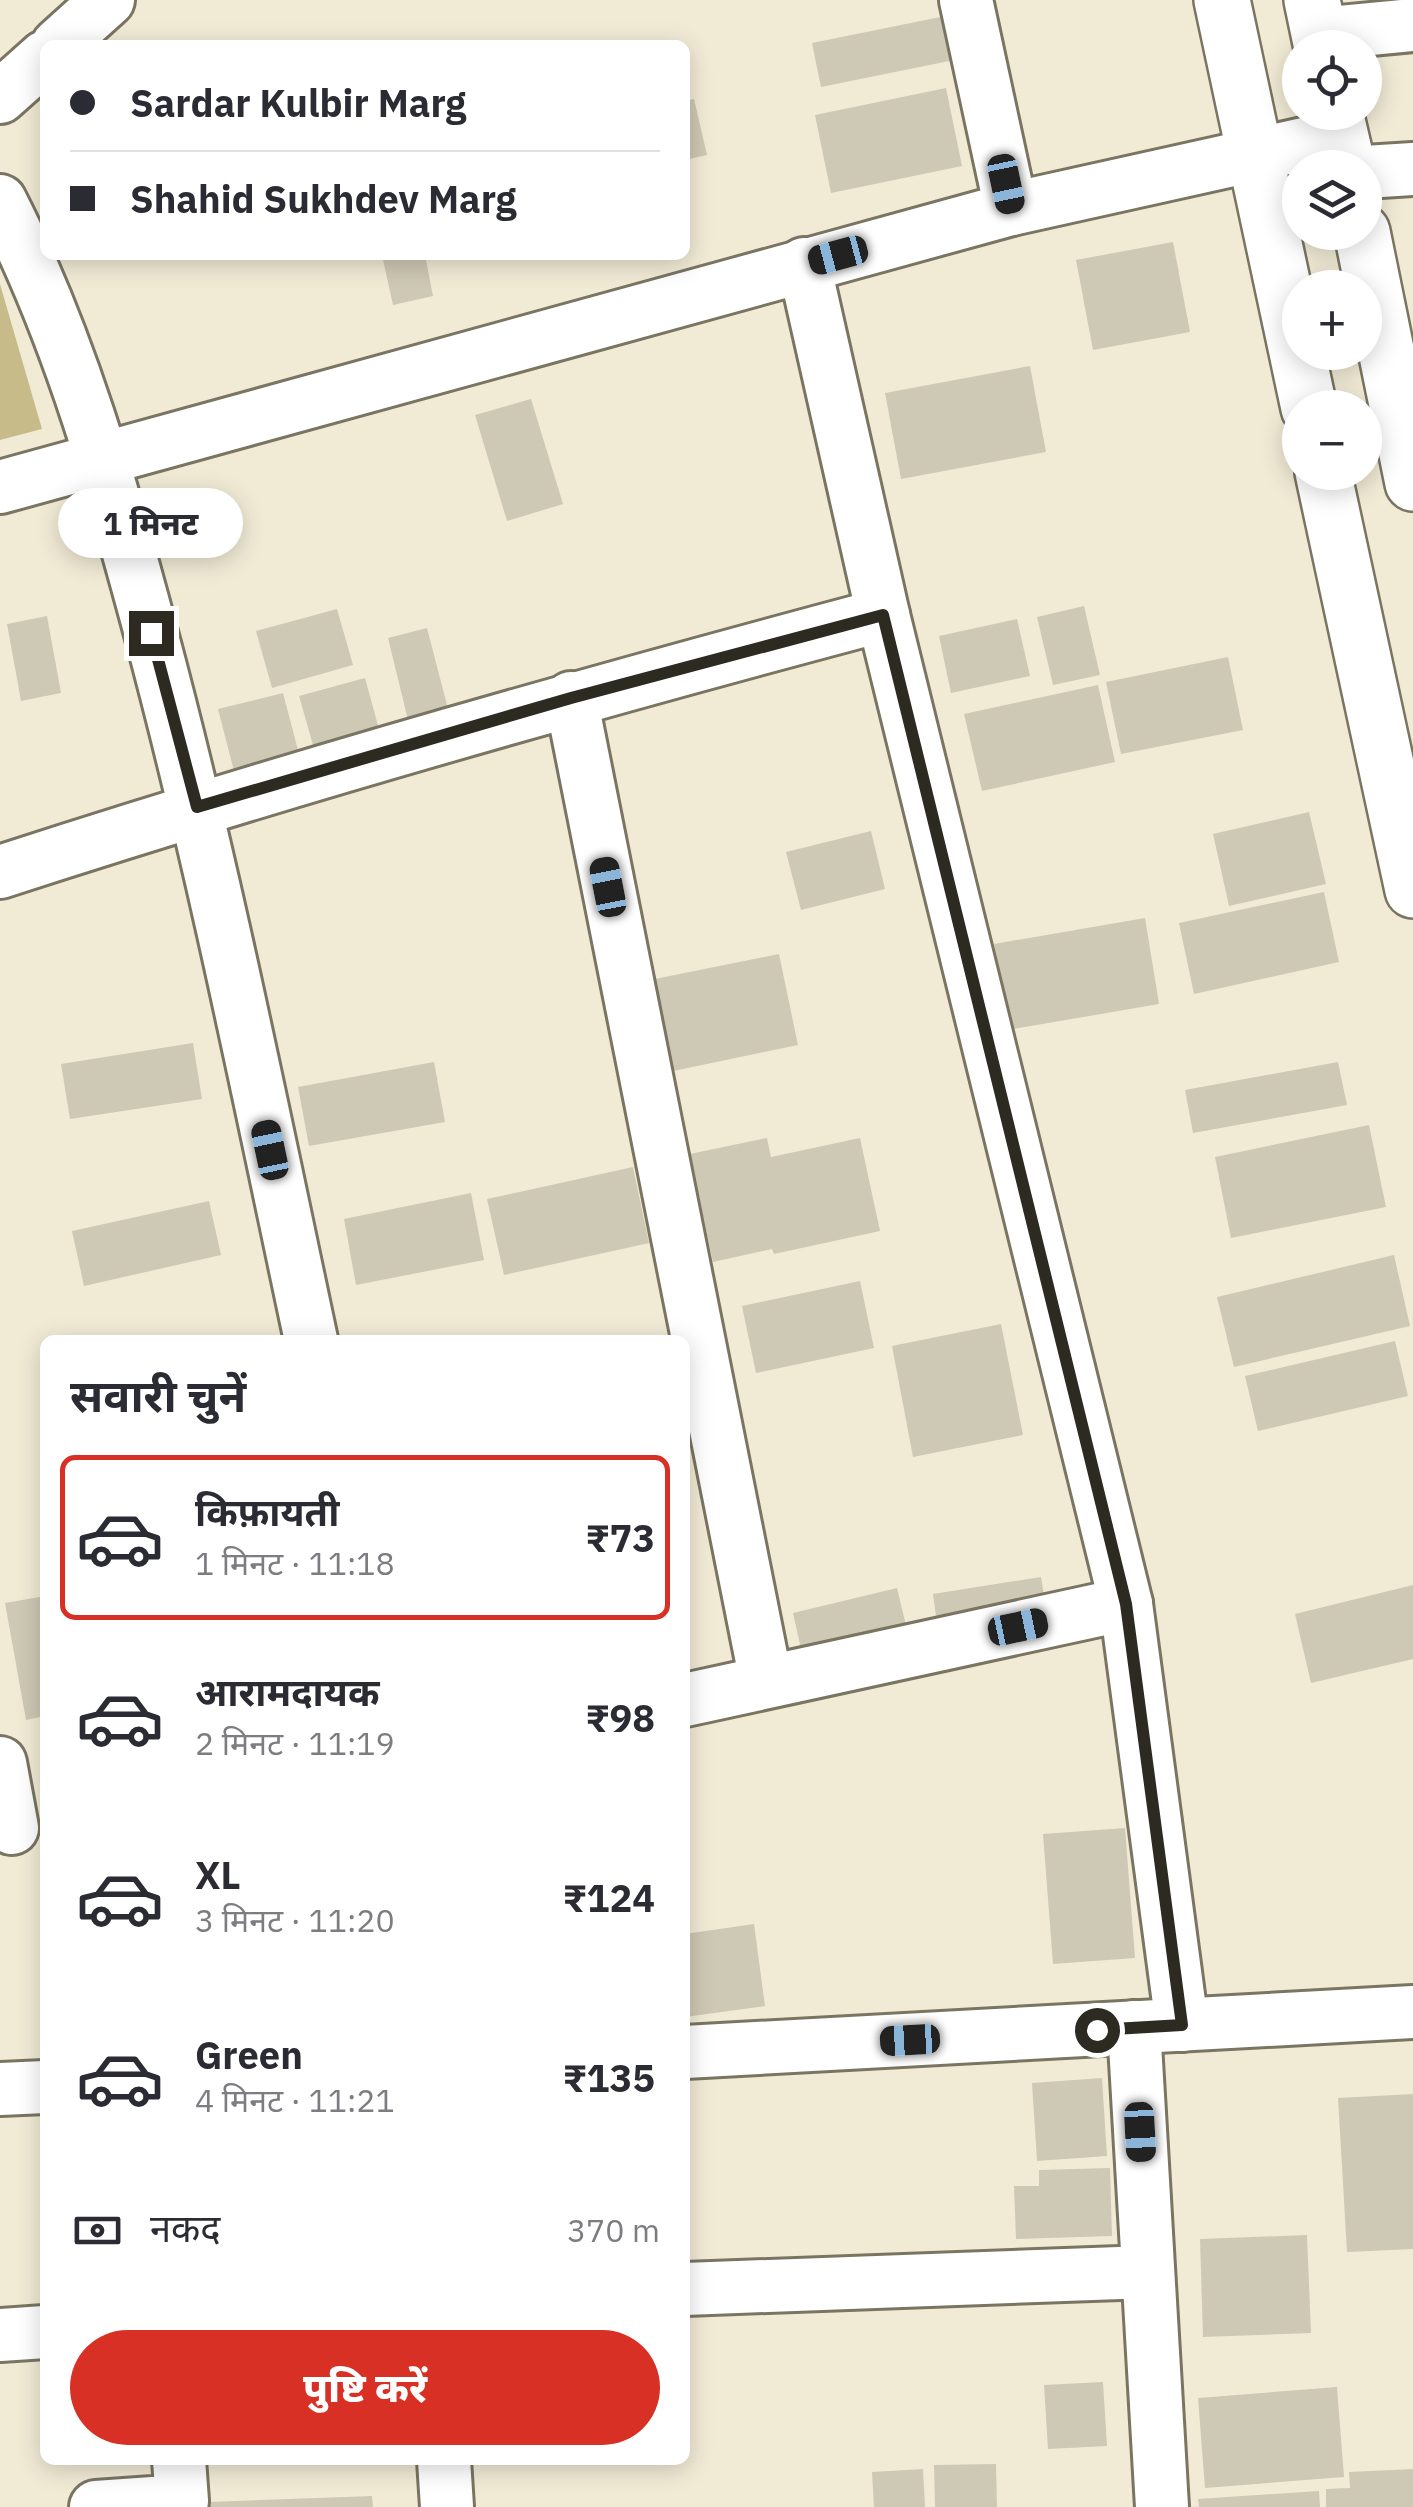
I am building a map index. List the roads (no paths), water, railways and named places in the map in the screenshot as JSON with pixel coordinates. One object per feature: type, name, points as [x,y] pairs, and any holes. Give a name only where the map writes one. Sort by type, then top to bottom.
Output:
[{"type":"street","points":[[64,40],[108,0]]},
{"type":"street","points":[[966,0],[1011,208]]},
{"type":"street","points":[[1222,0],[1305,390]]},
{"type":"street","points":[[1318,27],[1413,25]]},
{"type":"street","points":[[0,97],[40,61]]},
{"type":"street","points":[[0,488],[1011,208],[1255,155],[1347,147],[1413,169]]},
{"type":"street","points":[[0,201],[29,258],[104,459],[197,807],[310,1335]]},
{"type":"street","points":[[1367,250],[1400,357],[1413,483]]},
{"type":"street","points":[[804,264],[883,615],[1126,1604],[1158,2026],[1148,2272],[1162,2507]]},
{"type":"street","points":[[1327,490],[1413,890]]},
{"type":"street","points":[[0,872],[197,807],[571,698],[883,615]]},
{"type":"street","points":[[571,698],[766,1680]]},
{"type":"street","points":[[690,1699],[1126,1604]]},
{"type":"street","points":[[0,1763],[19,1828]]},
{"type":"street","points":[[690,2052],[1413,2012]]},
{"type":"street","points":[[0,2090],[40,2087]]},
{"type":"street","points":[[690,2290],[1148,2272]]},
{"type":"street","points":[[0,2335],[40,2332]]},
{"type":"street","points":[[96,2507],[182,2502],[179,2465]]},
{"type":"street","points":[[444,2465],[448,2507]]}]
